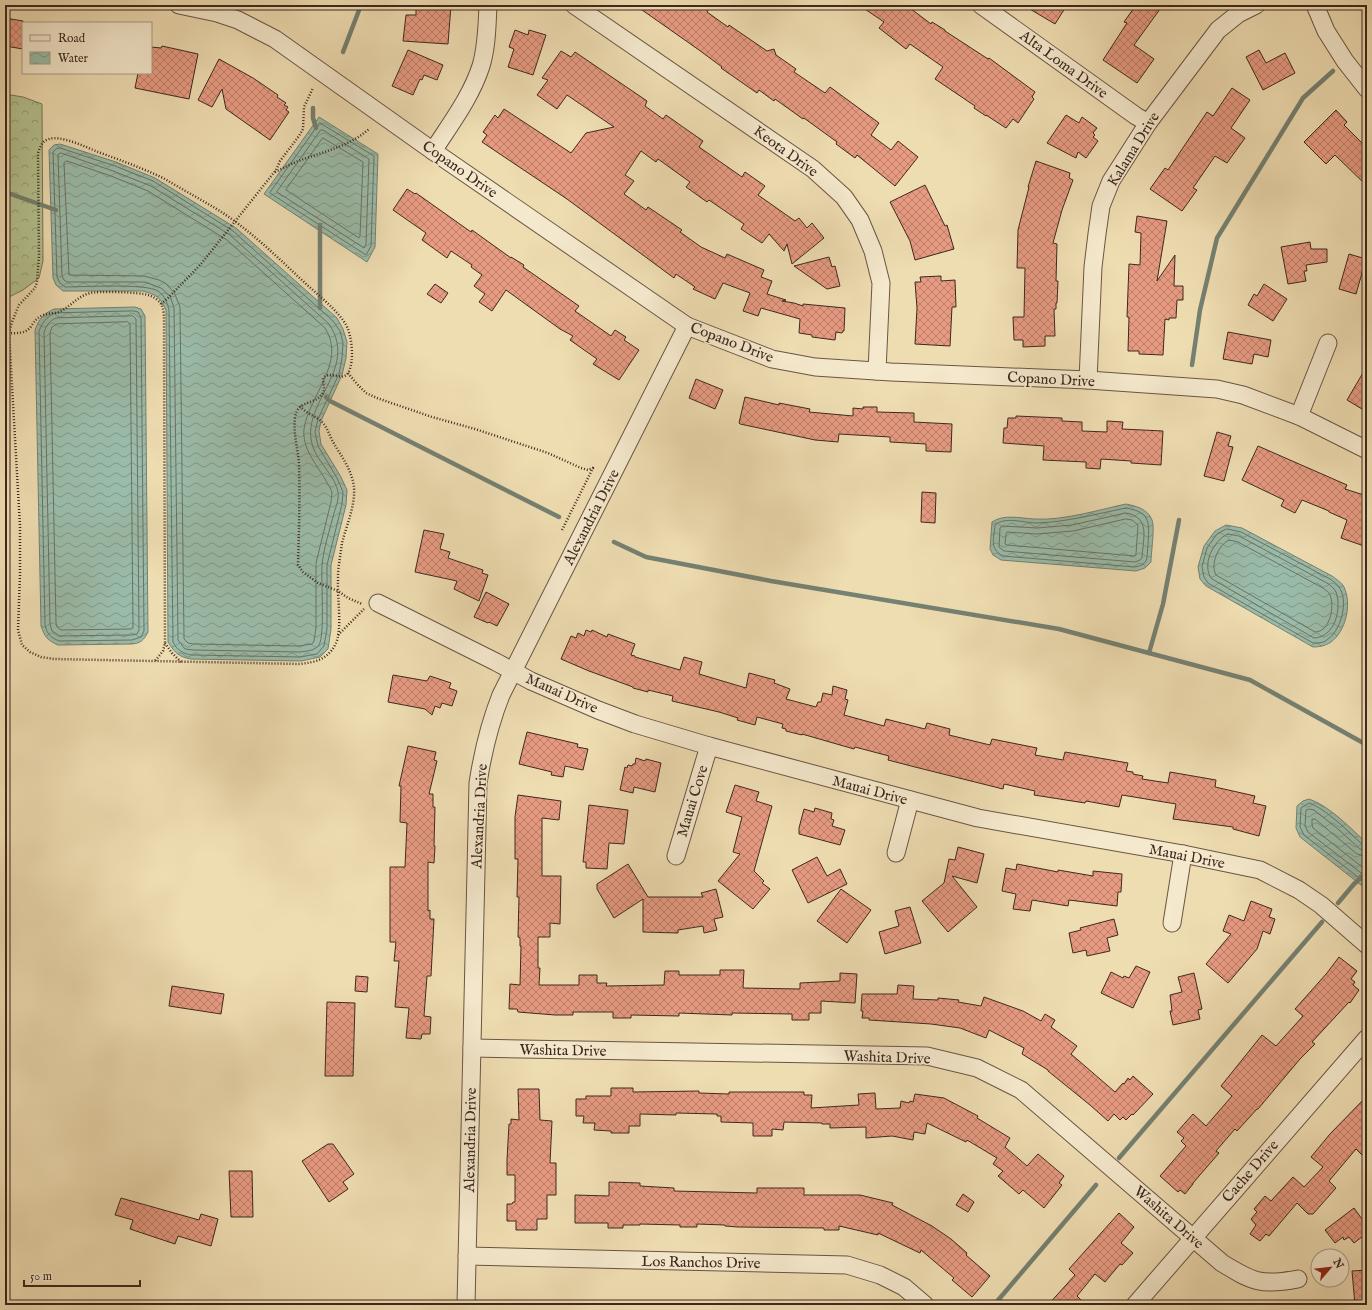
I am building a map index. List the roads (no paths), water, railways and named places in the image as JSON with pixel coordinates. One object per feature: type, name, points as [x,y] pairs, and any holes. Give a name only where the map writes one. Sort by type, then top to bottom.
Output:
[{"type":"street","name":"Copano Drive","points":[[178,5],[218,9],[275,39],[433,151],[687,326],[772,359],[815,367],[1088,380],[1217,389],[1243,395],[1299,416],[1367,450]]},
{"type":"street","points":[[433,151],[468,98],[481,65],[487,32],[488,5]]},
{"type":"street","name":"Keota Drive","points":[[574,5],[813,169],[844,197],[863,226],[873,251],[880,283],[877,371]]},
{"type":"street","name":"Alta Loma Drive","points":[[981,5],[1136,116],[1148,123]]},
{"type":"street","name":"Kalama Drive","points":[[1088,380],[1094,267],[1101,206],[1111,181],[1148,123],[1218,30],[1238,14],[1256,5]]},
{"type":"street","points":[[1315,5],[1326,31],[1345,61],[1367,89]]},
{"type":"street","name":"Alexandria Drive","points":[[466,1305],[478,783],[482,752],[491,719],[513,670],[687,326]]},
{"type":"street","points":[[1299,416],[1328,343]]},
{"type":"street","name":"Mauai Drive","points":[[378,603],[513,670],[531,681],[635,724],[709,746],[978,818],[1183,854],[1260,870],[1299,890],[1321,905],[1367,945]]},
{"type":"street","name":"Mauai Cove","points":[[676,856],[709,746]]},
{"type":"street","points":[[896,853],[910,800]]},
{"type":"street","points":[[1172,923],[1183,854]]},
{"type":"street","name":"Cache Drive","points":[[1135,1305],[1367,1038]]},
{"type":"street","name":"Washita Drive","points":[[472,1048],[927,1056],[977,1068],[1021,1090],[1222,1263],[1244,1277],[1261,1283],[1298,1279]]},
{"type":"street","name":"Los Ranchos Drive","points":[[467,1256],[847,1265],[880,1275],[904,1287],[925,1305]]},
{"type":"water","points":[[319,117],[378,154],[375,247],[367,262],[264,194]]},
{"type":"water","points":[[60,144],[116,162],[155,178],[236,228],[337,318],[343,329],[347,342],[346,358],[342,375],[321,421],[319,431],[321,444],[347,490],[346,505],[331,565],[331,629],[328,649],[320,657],[301,661],[191,659],[178,654],[168,642],[166,310],[158,297],[143,291],[63,291],[56,285],[53,278],[49,150],[54,145]]},
{"type":"water","points":[[135,307],[141,309],[145,316],[148,632],[142,641],[132,644],[58,645],[47,638],[41,626],[35,330],[42,317],[54,309]]},
{"type":"water","points":[[1126,504],[1138,507],[1148,513],[1153,523],[1151,562],[1145,568],[1136,571],[1001,560],[993,555],[990,549],[992,522],[1002,518],[1056,518]]},
{"type":"water","points":[[1226,525],[1242,528],[1332,576],[1342,584],[1347,601],[1346,617],[1340,631],[1331,642],[1313,647],[1206,586],[1200,579],[1198,567],[1204,546],[1215,531]]},
{"type":"water","points":[[1309,799],[1317,802],[1332,812],[1367,843],[1367,885],[1361,885],[1300,837],[1296,828],[1297,806],[1303,801]]},
{"type":"waterway","points":[[343,52],[361,5]]},
{"type":"waterway","points":[[1192,365],[1200,310],[1217,238],[1303,98],[1333,71]]},
{"type":"waterway","points":[[313,108],[313,118],[316,128]]},
{"type":"waterway","points":[[5,192],[56,210]]},
{"type":"waterway","points":[[320,225],[320,308]]},
{"type":"waterway","points":[[326,397],[330,401],[559,517]]},
{"type":"waterway","points":[[1149,653],[1163,604],[1179,520]]},
{"type":"waterway","points":[[614,542],[646,557],[771,581],[1059,629],[1250,680],[1367,745]]},
{"type":"waterway","points":[[1338,903],[1354,884],[1367,872]]},
{"type":"waterway","points":[[1119,1158],[1322,922]]},
{"type":"waterway","points":[[994,1305],[1096,1185]]}]
